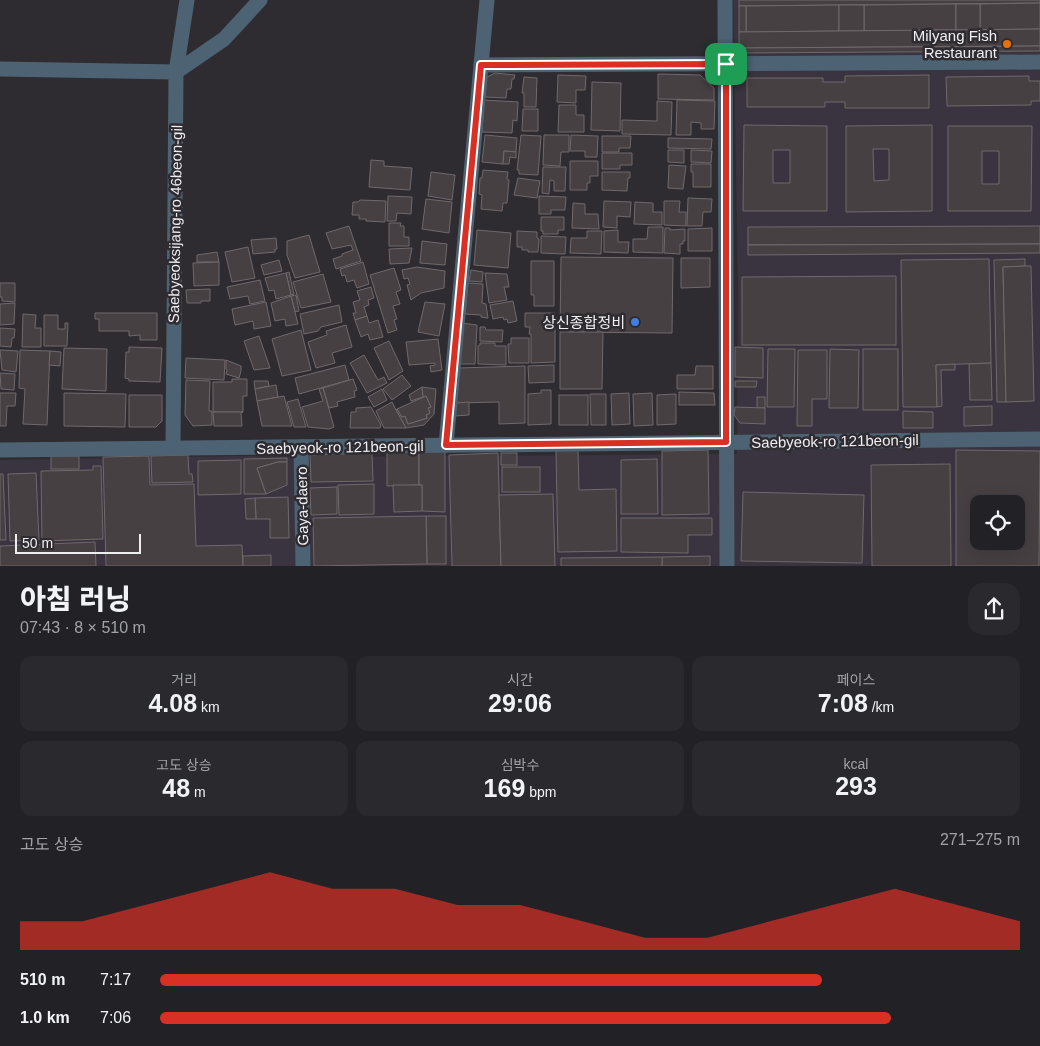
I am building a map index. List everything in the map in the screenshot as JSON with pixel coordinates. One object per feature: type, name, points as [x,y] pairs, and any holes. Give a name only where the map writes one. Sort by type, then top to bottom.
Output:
[{"type":"street","name":"Saebyeoksijang-ro 46beon-gil","points":[[173,448],[176,72],[187,0]]},
{"type":"street","points":[[0,69],[176,72],[224,39],[260,0]]},
{"type":"street","points":[[446,445],[487,0]]},
{"type":"street","points":[[725,0],[727,566]]},
{"type":"street","points":[[481,65],[1040,62]]},
{"type":"street","name":"Saebyeok-ro 121beon-gil","points":[[0,450],[1040,439]]},
{"type":"street","name":"Gaya-daero","points":[[301,447],[303,566]]},
{"type":"shaded area","points":[[733,0],[1040,0],[1040,566],[0,566],[0,460],[248,456],[737,454],[738,285]]},
{"type":"building","points":[[739,0],[1040,0],[1040,3],[739,6]]},
{"type":"building","points":[[1040,3],[1040,29],[980,30],[980,4]]},
{"type":"building","points":[[956,4],[956,30],[864,31],[864,5]]},
{"type":"building","points":[[956,4],[980,4],[980,30],[956,30]]},
{"type":"building","points":[[839,5],[839,31],[746,32],[746,6]]},
{"type":"building","points":[[839,5],[864,5],[864,31],[839,31]]},
{"type":"building","points":[[739,6],[746,6],[746,32],[739,32]]},
{"type":"building","points":[[1040,29],[1040,46],[739,48],[739,32]]},
{"type":"building","points":[[1040,46],[1040,51],[739,53],[739,48]]},
{"type":"building","points":[[495,73],[515,75],[514,79],[512,79],[511,89],[507,89],[506,98],[485,97],[487,77]]},
{"type":"building","points":[[658,74],[700,75],[714,88],[714,100],[658,99]]},
{"type":"building","points":[[558,75],[586,76],[585,90],[576,90],[576,103],[557,102]]},
{"type":"building","points":[[929,75],[929,108],[845,108],[845,102],[825,102],[825,107],[747,107],[747,78],[823,78],[823,82],[845,82],[845,76]]},
{"type":"building","points":[[1029,76],[1029,81],[1040,81],[1040,101],[1031,101],[1031,105],[947,106],[946,77]]},
{"type":"building","points":[[524,77],[537,78],[536,107],[524,107],[524,93],[522,93]]},
{"type":"building","points":[[592,82],[621,83],[620,131],[591,130]]},
{"type":"building","points":[[484,100],[518,102],[517,121],[513,120],[512,133],[482,132]]},
{"type":"building","points":[[677,100],[715,101],[714,129],[701,129],[701,123],[691,122],[691,135],[676,135]]},
{"type":"building","points":[[657,101],[672,102],[671,135],[622,134],[622,120],[657,121]]},
{"type":"building","points":[[559,105],[576,105],[576,115],[584,115],[584,132],[558,132]]},
{"type":"building","points":[[523,109],[538,109],[538,131],[522,131]]},
{"type":"building","points":[[744,125],[827,126],[827,211],[743,211]],"holes":[[[773,150],[790,150],[790,183],[773,183]]]},
{"type":"building","points":[[932,125],[932,211],[846,212],[846,126]],"holes":[[[873,149],[889,149],[889,180],[874,181]]]},
{"type":"building","points":[[948,126],[1032,126],[1031,211],[948,211]],"holes":[[[982,151],[999,151],[999,184],[982,184]]]},
{"type":"building","points":[[485,135],[517,138],[516,152],[504,151],[503,164],[482,162]]},
{"type":"building","points":[[521,135],[541,136],[538,175],[519,174],[519,170],[517,170]]},
{"type":"building","points":[[544,135],[569,135],[569,152],[561,152],[560,166],[543,165]]},
{"type":"building","points":[[571,135],[598,136],[597,157],[585,157],[585,151],[570,151]]},
{"type":"building","points":[[602,136],[631,136],[630,148],[619,148],[619,152],[602,152]]},
{"type":"building","points":[[668,138],[712,139],[711,149],[668,148]]},
{"type":"building","points":[[668,150],[684,150],[684,163],[668,162]]},
{"type":"building","points":[[691,150],[712,151],[711,163],[691,162]]},
{"type":"building","points":[[504,151],[516,152],[516,158],[510,157],[509,164],[503,164]]},
{"type":"building","points":[[602,153],[632,153],[632,165],[620,165],[620,169],[602,169]]},
{"type":"building","points":[[371,160],[384,161],[384,166],[412,168],[410,190],[369,187]]},
{"type":"building","points":[[570,161],[598,161],[598,176],[590,176],[587,190],[570,190]]},
{"type":"building","points":[[691,164],[711,164],[711,187],[693,187]]},
{"type":"building","points":[[669,165],[686,166],[683,189],[668,188]]},
{"type":"building","points":[[543,167],[566,167],[565,191],[554,191],[554,181],[550,180],[549,194],[542,193]]},
{"type":"building","points":[[483,170],[508,172],[507,203],[503,203],[502,211],[481,209],[482,195],[479,194],[480,178],[482,178]]},
{"type":"building","points":[[431,172],[455,175],[452,200],[428,196]]},
{"type":"building","points":[[602,172],[630,172],[627,191],[602,190]]},
{"type":"building","points":[[518,178],[540,181],[537,198],[514,195]]},
{"type":"building","points":[[388,196],[412,197],[411,214],[397,213],[396,221],[387,221]]},
{"type":"building","points":[[539,196],[566,197],[565,210],[551,210],[551,214],[539,214]]},
{"type":"building","points":[[688,198],[712,199],[711,212],[703,212],[702,226],[687,226]]},
{"type":"building","points":[[426,199],[452,202],[449,233],[422,229]]},
{"type":"building","points":[[360,200],[386,201],[385,222],[366,221],[366,219],[359,219],[359,215],[352,215],[353,202]]},
{"type":"building","points":[[604,201],[631,202],[630,217],[617,216],[617,228],[603,227]]},
{"type":"building","points":[[664,201],[680,201],[679,212],[686,212],[686,226],[664,225]]},
{"type":"building","points":[[635,202],[653,203],[653,212],[662,212],[662,225],[634,224]]},
{"type":"building","points":[[573,203],[585,204],[585,214],[598,214],[599,229],[572,228]]},
{"type":"building","points":[[541,217],[564,217],[564,230],[558,230],[558,234],[543,234],[543,231],[541,231]]},
{"type":"building","points":[[389,223],[401,223],[400,226],[404,226],[404,237],[409,237],[409,246],[389,246]]},
{"type":"building","points":[[349,226],[361,261],[336,269],[333,259],[353,250],[351,245],[332,249],[326,233]]},
{"type":"building","points":[[1040,226],[1040,244],[748,245],[748,227]]},
{"type":"building","points":[[648,227],[663,227],[663,253],[633,252],[633,239],[647,239]]},
{"type":"building","points":[[665,228],[670,228],[670,230],[685,229],[685,241],[683,241],[683,244],[680,244],[680,254],[664,253]]},
{"type":"building","points":[[712,228],[712,251],[688,251],[688,229]]},
{"type":"building","points":[[477,230],[511,233],[508,268],[474,265]]},
{"type":"building","points":[[618,230],[618,242],[629,242],[628,253],[604,252],[604,231]]},
{"type":"building","points":[[517,231],[537,232],[537,238],[539,239],[538,252],[528,252],[528,250],[522,250],[522,247],[517,247]]},
{"type":"building","points":[[587,231],[602,231],[601,254],[570,253],[571,238],[587,238]]},
{"type":"building","points":[[309,235],[320,272],[295,278],[287,255],[287,241]]},
{"type":"building","points":[[541,236],[566,237],[565,254],[541,253]]},
{"type":"building","points":[[276,238],[277,249],[275,249],[275,252],[253,254],[251,240]]},
{"type":"building","points":[[422,241],[447,244],[445,265],[420,263]]},
{"type":"building","points":[[1040,244],[1040,253],[748,255],[748,245]]},
{"type":"building","points":[[248,247],[255,278],[232,282],[225,252]]},
{"type":"building","points":[[412,248],[409,263],[390,264],[389,249]]},
{"type":"building","points":[[217,252],[219,262],[197,262],[197,255]]},
{"type":"building","points":[[561,257],[673,258],[672,333],[560,332]]},
{"type":"building","points":[[681,258],[710,258],[710,287],[681,288]]},
{"type":"building","points":[[989,259],[991,363],[936,365],[937,407],[903,407],[901,260]]},
{"type":"building","points":[[1025,259],[1025,266],[1003,267],[1006,402],[997,402],[994,260]]},
{"type":"building","points":[[279,260],[282,271],[264,275],[261,265]]},
{"type":"building","points":[[531,261],[554,261],[554,306],[534,306],[534,295],[531,295]]},
{"type":"building","points":[[219,262],[219,285],[194,286],[193,263]]},
{"type":"building","points":[[363,262],[369,284],[357,288],[354,280],[347,282],[345,275],[342,276],[340,269]]},
{"type":"building","points":[[1031,266],[1034,401],[1006,402],[1003,267]]},
{"type":"building","points":[[417,267],[445,271],[444,288],[421,293],[411,300],[407,285],[410,284],[408,278],[404,279],[402,270]]},
{"type":"building","points":[[394,268],[401,290],[396,292],[400,304],[393,306],[397,319],[394,320],[397,330],[388,333],[370,275]]},
{"type":"building","points":[[471,270],[483,272],[482,282],[469,281]]},
{"type":"building","points":[[289,272],[294,294],[291,295],[286,273]]},
{"type":"building","points":[[286,273],[291,295],[276,299],[274,290],[269,291],[265,278]]},
{"type":"building","points":[[485,273],[507,274],[509,287],[504,287],[507,300],[489,303]]},
{"type":"building","points":[[323,274],[331,302],[301,308],[293,282]]},
{"type":"building","points":[[896,276],[896,345],[742,345],[742,277]]},
{"type":"building","points":[[260,280],[265,301],[250,304],[248,296],[230,299],[227,287]]},
{"type":"building","points":[[0,283],[15,283],[15,302],[2,301],[2,297],[0,297]]},
{"type":"building","points":[[468,283],[483,284],[482,303],[486,304],[488,318],[481,317],[481,315],[465,314]]},
{"type":"building","points":[[371,287],[374,298],[368,300],[369,305],[364,307],[367,316],[355,320],[353,313],[356,313],[353,302],[360,300],[357,291]]},
{"type":"building","points":[[210,289],[210,301],[187,303],[186,290]]},
{"type":"building","points":[[296,295],[299,311],[295,312],[291,296]]},
{"type":"building","points":[[291,296],[298,324],[286,326],[285,319],[275,321],[271,303]]},
{"type":"building","points":[[513,301],[517,321],[508,323],[507,319],[504,320],[503,317],[493,319],[490,305]]},
{"type":"building","points":[[266,302],[271,326],[254,329],[253,321],[235,325],[232,309]]},
{"type":"building","points":[[425,302],[445,304],[439,336],[418,332]]},
{"type":"building","points":[[15,303],[14,324],[0,325],[0,304]]},
{"type":"building","points":[[339,305],[342,322],[321,327],[318,331],[304,334],[300,314]]},
{"type":"building","points":[[95,313],[157,313],[157,340],[140,340],[140,335],[129,336],[129,331],[99,331],[99,319],[95,319]]},
{"type":"building","points":[[525,313],[555,313],[555,362],[531,363],[531,334],[529,334],[530,327],[525,327]]},
{"type":"building","points":[[23,314],[36,315],[35,328],[41,328],[41,347],[22,347]]},
{"type":"building","points":[[44,315],[58,315],[58,329],[65,329],[65,323],[68,323],[67,346],[44,346]]},
{"type":"building","points":[[367,316],[369,323],[378,320],[383,337],[370,340],[368,334],[361,337],[355,320]]},
{"type":"building","points":[[461,323],[477,325],[475,364],[459,364]]},
{"type":"building","points":[[346,325],[352,347],[332,353],[335,363],[316,368],[308,342],[327,335],[326,331]]},
{"type":"building","points":[[480,327],[485,327],[486,330],[503,330],[502,342],[480,341]]},
{"type":"building","points":[[0,328],[15,329],[11,347],[0,346]]},
{"type":"building","points":[[301,330],[311,370],[282,376],[272,339]]},
{"type":"building","points":[[560,332],[603,332],[602,389],[560,389]]},
{"type":"building","points":[[259,336],[270,368],[254,370],[244,341]]},
{"type":"building","points":[[511,338],[529,338],[529,363],[509,363],[508,344],[511,344]]},
{"type":"building","points":[[438,339],[442,370],[431,372],[430,366],[435,365],[435,363],[409,365],[406,342]]},
{"type":"building","points":[[389,341],[403,371],[389,380],[374,348]]},
{"type":"building","points":[[480,343],[495,343],[495,346],[506,346],[506,365],[478,364],[478,346]]},
{"type":"building","points":[[129,347],[162,348],[160,382],[129,381],[129,379],[125,378],[126,352],[129,352]]},
{"type":"building","points":[[735,347],[763,348],[763,378],[735,377]]},
{"type":"building","points":[[64,348],[107,349],[106,391],[62,389]]},
{"type":"building","points":[[768,349],[795,349],[794,407],[767,407]]},
{"type":"building","points":[[830,349],[859,350],[858,408],[829,408]]},
{"type":"building","points":[[863,349],[898,349],[898,410],[863,410]]},
{"type":"building","points":[[0,350],[18,351],[16,372],[2,370]]},
{"type":"building","points":[[20,350],[50,351],[47,425],[23,424],[25,389],[19,388]]},
{"type":"building","points":[[798,350],[827,350],[827,399],[812,399],[812,426],[797,426]]},
{"type":"building","points":[[50,351],[61,352],[60,366],[49,365]]},
{"type":"building","points":[[364,355],[378,380],[384,377],[387,383],[367,393],[350,363]]},
{"type":"building","points":[[186,358],[225,360],[224,380],[185,378]]},
{"type":"building","points":[[226,360],[241,366],[239,378],[226,374]]},
{"type":"building","points":[[991,363],[992,400],[970,400],[969,364]]},
{"type":"building","points":[[955,364],[955,370],[941,370],[942,406],[937,407],[936,365]]},
{"type":"building","points":[[345,365],[349,380],[299,394],[295,378]]},
{"type":"building","points":[[554,365],[554,382],[529,383],[528,366]]},
{"type":"building","points":[[525,366],[525,423],[499,424],[499,402],[456,403],[458,368]]},
{"type":"building","points":[[696,366],[713,366],[713,389],[677,389],[677,375],[695,375]]},
{"type":"building","points":[[0,373],[15,374],[14,390],[1,389]]},
{"type":"building","points":[[402,375],[411,386],[392,400],[383,389]]},
{"type":"building","points":[[232,379],[247,379],[247,396],[243,396],[243,412],[213,412],[213,382],[232,382]]},
{"type":"building","points":[[353,379],[357,390],[354,391],[355,397],[337,402],[338,406],[329,408],[323,388]]},
{"type":"building","points":[[186,380],[210,381],[209,411],[212,411],[212,425],[193,426],[185,415]]},
{"type":"building","points":[[254,381],[268,381],[269,386],[255,389]]},
{"type":"building","points":[[735,381],[757,381],[756,387],[735,387]]},
{"type":"building","points":[[276,385],[278,397],[257,401],[255,389]]},
{"type":"building","points":[[422,387],[423,397],[411,401],[409,395]]},
{"type":"building","points":[[422,387],[436,389],[434,414],[424,425],[406,428],[397,409],[402,417],[405,416],[408,424],[427,418],[426,415],[430,413],[428,408],[431,407],[426,396],[423,397]]},
{"type":"building","points":[[323,388],[334,427],[329,429],[308,427],[302,407],[323,401],[319,389]]},
{"type":"building","points":[[382,389],[387,400],[374,407],[368,397]]},
{"type":"building","points":[[541,390],[551,390],[551,424],[528,425],[528,394],[541,393]]},
{"type":"building","points":[[679,392],[714,393],[715,405],[679,405]]},
{"type":"building","points":[[0,393],[16,393],[15,406],[7,406],[6,426],[0,426]]},
{"type":"building","points":[[64,393],[126,394],[125,427],[64,426]]},
{"type":"building","points":[[629,393],[630,424],[612,425],[611,394]]},
{"type":"building","points":[[652,393],[653,425],[634,426],[633,394]]},
{"type":"building","points":[[590,394],[606,394],[606,425],[591,425]]},
{"type":"building","points":[[676,394],[676,424],[657,425],[657,395]]},
{"type":"building","points":[[129,395],[162,395],[162,421],[156,427],[129,427]]},
{"type":"building","points":[[559,395],[588,395],[588,425],[559,425]]},
{"type":"building","points":[[284,396],[292,426],[262,426],[257,401]]},
{"type":"building","points":[[426,396],[431,407],[428,408],[430,413],[426,415],[427,418],[408,424],[405,416],[402,417],[397,409]]},
{"type":"building","points":[[757,397],[765,397],[765,408],[757,408]]},
{"type":"building","points":[[298,399],[306,427],[294,427],[287,402]]},
{"type":"building","points":[[392,402],[406,428],[384,428],[376,411]]},
{"type":"building","points":[[469,402],[469,415],[455,416],[456,403]]},
{"type":"building","points":[[992,406],[992,425],[964,426],[964,407]]},
{"type":"building","points":[[371,407],[381,425],[380,428],[350,428],[351,412],[356,412],[356,408]]},
{"type":"building","points":[[735,407],[765,408],[765,424],[740,423],[734,415]]},
{"type":"building","points":[[903,411],[933,412],[933,428],[903,428]]},
{"type":"building","points":[[213,412],[243,412],[241,413],[242,426],[214,426]]},
{"type":"building","points":[[578,450],[579,490],[616,489],[617,551],[558,552],[556,451]]},
{"type":"building","points":[[708,450],[709,514],[662,515],[662,451]]},
{"type":"building","points":[[956,450],[1040,451],[1039,566],[956,566]]},
{"type":"building","points":[[419,451],[419,485],[387,486],[387,452]]},
{"type":"building","points":[[419,451],[445,451],[445,512],[422,511],[422,485],[419,485]]},
{"type":"building","points":[[372,453],[373,481],[311,482],[310,455]]},
{"type":"building","points":[[498,453],[501,566],[452,566],[449,455]]},
{"type":"building","points":[[501,453],[517,453],[517,465],[501,465]]},
{"type":"building","points":[[188,455],[189,474],[192,474],[193,482],[152,483],[151,456]]},
{"type":"building","points":[[51,456],[79,456],[79,469],[51,469]]},
{"type":"building","points":[[149,456],[150,485],[194,484],[196,546],[242,545],[243,566],[106,566],[103,457]]},
{"type":"building","points":[[287,458],[287,462],[278,462],[257,468],[266,494],[244,494],[244,459]]},
{"type":"building","points":[[657,459],[658,514],[621,514],[621,460]]},
{"type":"building","points":[[241,460],[241,494],[198,495],[198,461]]},
{"type":"building","points":[[278,462],[287,462],[287,485],[266,494],[257,468]]},
{"type":"building","points":[[950,464],[951,566],[872,566],[871,465]]},
{"type":"building","points":[[93,466],[101,466],[103,539],[42,541],[41,471],[93,470]]},
{"type":"building","points":[[502,467],[540,467],[540,492],[502,492]]},
{"type":"building","points":[[36,473],[39,540],[10,541],[8,474]]},
{"type":"building","points":[[0,474],[3,474],[6,540],[0,540]]},
{"type":"building","points":[[374,484],[374,514],[339,515],[338,485]]},
{"type":"building","points":[[393,485],[422,485],[422,511],[394,512]]},
{"type":"building","points":[[337,487],[337,514],[311,515],[310,488]]},
{"type":"building","points":[[743,492],[864,495],[862,563],[741,561]]},
{"type":"building","points":[[553,494],[555,566],[501,566],[499,495]]},
{"type":"building","points":[[288,497],[289,538],[270,538],[270,519],[256,519],[255,498]]},
{"type":"building","points":[[255,498],[256,519],[246,519],[245,499]]},
{"type":"building","points":[[426,516],[446,516],[446,564],[427,564]]},
{"type":"building","points":[[426,516],[427,564],[314,566],[313,518]]},
{"type":"building","points":[[621,518],[712,518],[712,535],[688,535],[688,553],[621,552]]},
{"type":"building","points":[[95,542],[96,566],[0,566],[0,546]]},
{"type":"building","points":[[271,555],[271,566],[243,566],[243,556]]},
{"type":"building","points":[[710,556],[710,566],[662,566],[662,557]]},
{"type":"building","points":[[662,557],[662,566],[561,566],[561,558]]},
{"type":"place","name":"Milyang Fish Restaurant","points":[[1007,44]]},
{"type":"place","name":"상신종합정비","points":[[635,322]]},
{"type":"route","points":[[726,64],[726,442],[446,445],[481,65],[726,64]]}]
